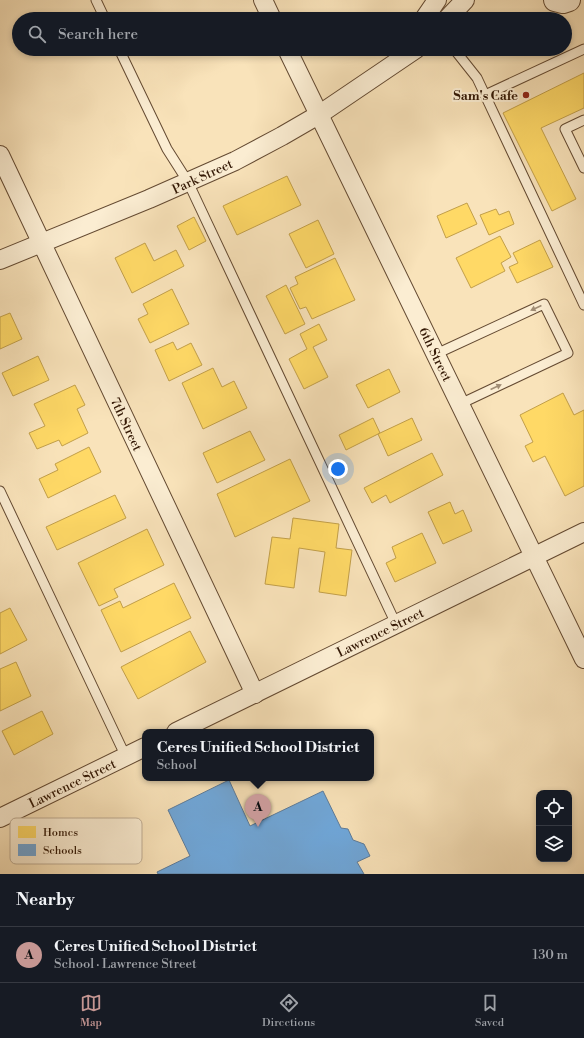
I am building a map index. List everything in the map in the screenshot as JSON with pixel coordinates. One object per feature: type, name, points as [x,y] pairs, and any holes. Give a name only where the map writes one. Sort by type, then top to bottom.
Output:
[{"type":"street","points":[[263,0],[269,12]]},
{"type":"street","points":[[429,12],[437,0]]},
{"type":"street","points":[[454,12],[465,0]]},
{"type":"street","points":[[555,0],[563,2],[569,0]]},
{"type":"street","name":"6th Street","points":[[291,56],[584,659]]},
{"type":"street","name":"Park Street","points":[[390,65],[396,56]]},
{"type":"street","name":"Park Street","points":[[0,260],[188,182],[269,143],[320,114],[405,56]]},
{"type":"street","name":"7th Street","points":[[0,155],[255,694]]},
{"type":"street","name":"Lawrence Street","points":[[182,729],[584,532]]},
{"type":"street","name":"Lawrence Street","points":[[0,818],[142,748]]},
{"type":"lane","points":[[96,0],[102,12]]},
{"type":"lane","points":[[572,55],[584,50]]},
{"type":"lane","points":[[122,56],[167,149],[188,182],[396,624]]},
{"type":"lane","points":[[460,56],[477,78],[584,304]]},
{"type":"lane","points":[[485,95],[571,56]]},
{"type":"lane","points":[[584,120],[565,129],[584,168]]},
{"type":"lane","points":[[436,354],[544,304],[568,353],[460,404]]},
{"type":"lane","points":[[0,491],[126,756]]},
{"type":"building: Homes","points":[[584,73],[584,108],[541,128],[576,199],[552,211],[503,113]]},
{"type":"building: Homes","points":[[287,176],[301,205],[237,235],[223,206]]},
{"type":"building: Homes","points":[[467,203],[477,224],[446,238],[437,216]]},
{"type":"building: Homes","points":[[496,209],[499,215],[509,211],[514,224],[489,235],[480,215]]},
{"type":"building: Homes","points":[[194,217],[206,241],[189,250],[177,226]]},
{"type":"building: Homes","points":[[318,220],[334,254],[306,268],[289,234]]},
{"type":"building: Homes","points":[[500,236],[511,257],[501,263],[505,271],[471,288],[456,258]]},
{"type":"building: Homes","points":[[540,240],[553,267],[517,283],[509,267],[518,263],[513,253]]},
{"type":"building: Homes","points":[[145,243],[154,261],[176,250],[184,266],[132,293],[115,258]]},
{"type":"building: Homes","points":[[335,258],[355,300],[312,319],[306,307],[300,309],[290,288],[298,284],[295,277]]},
{"type":"building: Homes","points":[[286,285],[305,324],[285,334],[266,296]]},
{"type":"building: Homes","points":[[172,289],[189,324],[150,343],[138,319],[148,314],[143,304]]},
{"type":"building: Homes","points":[[10,313],[22,339],[0,349],[0,317]]},
{"type":"building: Homes","points":[[319,324],[327,340],[313,347],[328,377],[304,389],[289,359],[307,349],[300,334]]},
{"type":"building: Homes","points":[[173,342],[177,350],[191,343],[202,365],[169,381],[155,350]]},
{"type":"building: Homes","points":[[38,356],[49,380],[13,396],[2,373]]},
{"type":"building: Homes","points":[[213,368],[222,387],[234,381],[247,408],[203,429],[182,383]]},
{"type":"building: Homes","points":[[389,369],[400,392],[368,408],[356,385]]},
{"type":"building: Homes","points":[[75,385],[85,405],[77,409],[88,433],[62,446],[59,440],[37,449],[29,433],[45,426],[34,404]]},
{"type":"building: Homes","points":[[563,393],[574,415],[584,410],[584,486],[565,496],[545,456],[533,462],[525,446],[533,442],[520,415]]},
{"type":"building: Homes","points":[[373,418],[380,433],[346,450],[339,435]]},
{"type":"building: Homes","points":[[412,418],[422,440],[388,456],[378,434]]},
{"type":"building: Homes","points":[[250,431],[265,460],[217,483],[203,453]]},
{"type":"building: Homes","points":[[89,447],[101,472],[48,498],[39,479],[58,470],[55,464]]},
{"type":"building: Homes","points":[[432,453],[443,475],[390,503],[386,495],[372,503],[364,488]]},
{"type":"building: Homes","points":[[290,459],[310,501],[235,537],[217,494]]},
{"type":"building: Homes","points":[[115,495],[126,518],[57,550],[46,527]]},
{"type":"building: Homes","points":[[450,502],[455,514],[463,510],[472,531],[443,544],[428,512]]},
{"type":"building: Homes","points":[[293,518],[339,524],[336,548],[352,550],[346,596],[319,592],[325,552],[299,548],[294,588],[265,584],[272,537],[290,539]]},
{"type":"building: Homes","points":[[147,529],[164,565],[114,589],[118,597],[99,606],[78,563]]},
{"type":"building: Homes","points":[[422,533],[436,563],[395,582],[386,563],[396,558],[392,547]]},
{"type":"building: Homes","points":[[174,583],[191,618],[121,652],[101,610],[120,601],[123,608]]},
{"type":"building: Homes","points":[[10,608],[27,640],[0,654],[0,613]]},
{"type":"building: Homes","points":[[190,631],[206,662],[138,699],[121,667]]},
{"type":"building: Homes","points":[[16,662],[31,696],[0,711],[0,669]]},
{"type":"building: Homes","points":[[42,711],[53,734],[14,755],[2,731]]},
{"type":"building: Schools","points":[[229,781],[250,826],[323,791],[341,828],[348,829],[353,840],[364,844],[370,856],[357,862],[364,874],[158,874],[157,872],[190,856],[168,810]]},
{"type":"place","name":"Sam's Cafe","points":[[526,95]]},
{"type":"place","name":"Ceres Unified School District","points":[[258,827]]}]
